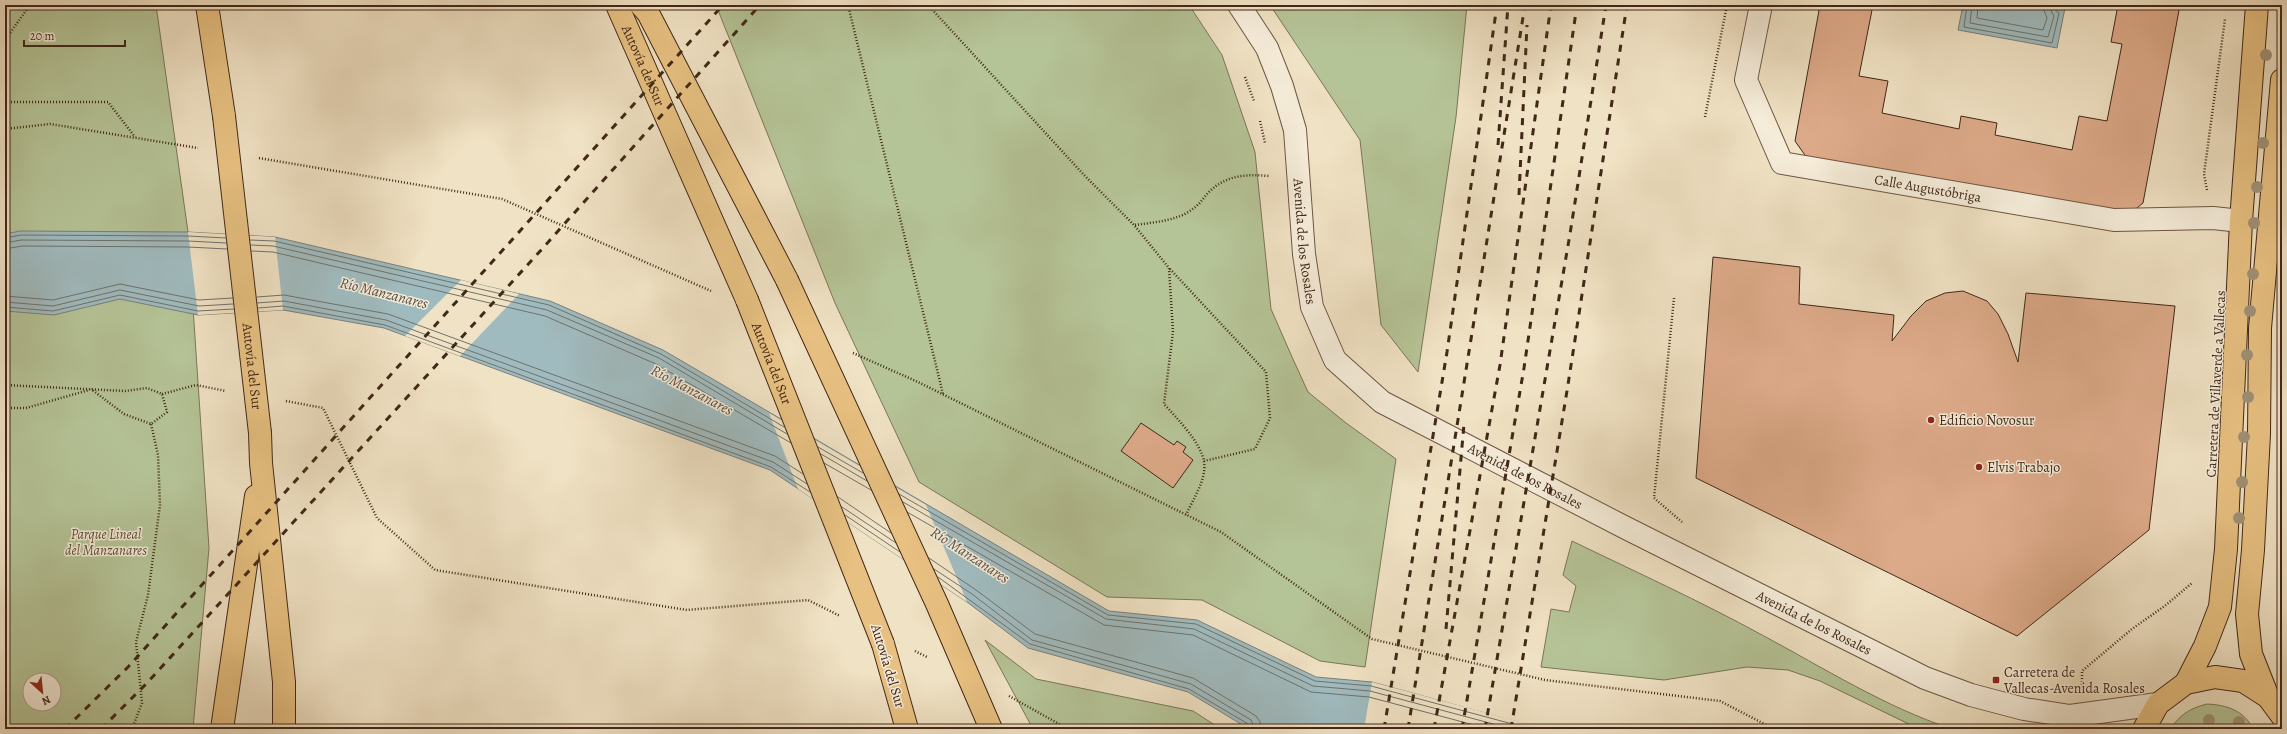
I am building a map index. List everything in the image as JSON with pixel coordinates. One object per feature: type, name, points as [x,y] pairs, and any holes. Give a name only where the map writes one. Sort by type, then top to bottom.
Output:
[{"type":"main road","name":"Autovía del Sur","points":[[207,5],[224,116],[260,433],[261,463],[284,682],[284,729]]},
{"type":"main road","name":"Autovía del Sur","points":[[617,5],[747,300],[883,644],[907,729]]},
{"type":"main road","points":[[641,5],[648,13],[787,280],[938,604],[991,729]]},
{"type":"main road","name":"Carretera de Villaverde a Vallecas","points":[[2186,683],[2205,646],[2220,607],[2226,549],[2240,222],[2257,5]]},
{"type":"main road","points":[[2282,80],[2260,328],[2258,434],[2253,550],[2247,614],[2251,654],[2268,697],[2282,716]]},
{"type":"main road","points":[[222,729],[261,463]]},
{"type":"main road","points":[[2144,729],[2158,704],[2186,683],[2215,676],[2243,682],[2268,697]]},
{"type":"street","name":"Avenida de los Rosales","points":[[1239,5],[1267,48],[1282,86],[1294,130],[1304,254],[1312,307],[1335,360],[1382,402],[1626,528],[1926,678],[1970,695],[2017,707],[2070,716],[2158,704]]},
{"type":"street","name":"Calle Augustóbriga","points":[[1761,5],[1746,80],[1782,163],[2114,220],[2213,218],[2240,222]]},
{"type":"street","name":"Avenida de los Rosales","points":[[2070,716],[2091,729]]},
{"type":"path","points":[[5,40],[30,5]]},
{"type":"path","points":[[848,5],[943,394]]},
{"type":"path","points":[[928,5],[1084,175],[1134,225],[1169,268],[1266,372],[1270,418],[1255,448],[1204,462]]},
{"type":"path","points":[[1705,117],[1726,5]]},
{"type":"path","points":[[2213,218],[2204,174],[2226,13]]},
{"type":"path","points":[[5,102],[108,102],[135,137]]},
{"type":"path","points":[[5,129],[50,124],[205,149]]},
{"type":"path","points":[[252,157],[502,198],[714,292]]},
{"type":"path","points":[[1134,225],[1172,219],[1194,208],[1210,191],[1232,177],[1253,175],[1273,176],[1298,170]]},
{"type":"path","points":[[1169,268],[1173,332],[1164,404],[1190,434],[1204,462],[1202,478],[1186,515]]},
{"type":"path","points":[[1674,298],[1654,498],[1688,527]]},
{"type":"path","points":[[852,353],[943,394],[1221,532],[1372,639],[1545,680],[1720,701],[1774,729]]},
{"type":"path","points":[[5,385],[125,391],[147,388],[162,394],[196,385],[233,392]]},
{"type":"path","points":[[5,408],[26,408],[91,389]]},
{"type":"path","points":[[91,389],[124,414],[151,424]]},
{"type":"path","points":[[151,424],[167,412],[162,394]]},
{"type":"path","points":[[278,400],[323,408],[377,518],[435,570],[687,610],[808,600],[844,618]]},
{"type":"path","points":[[132,729],[142,703],[136,642],[148,595],[160,505],[158,455],[151,424]]},
{"type":"path","points":[[2082,690],[2082,671],[2132,629],[2166,605],[2196,580]]},
{"type":"path","points":[[910,648],[931,659]]},
{"type":"path","points":[[1003,693],[1025,703],[1068,729]]},
{"type":"green space","name":"Parque Lineal del Manzanares","points":[[5,5],[156,5],[188,232],[209,548],[193,729],[5,729]]},
{"type":"green space","points":[[716,5],[1189,5],[1222,55],[1255,152],[1271,309],[1292,357],[1308,392],[1346,423],[1396,459],[1365,667],[1320,661],[1202,600],[1107,597],[919,482],[835,303]]},
{"type":"green space","points":[[1270,5],[1467,5],[1456,117],[1418,372],[1381,325],[1360,140]]},
{"type":"green space","points":[[1572,541],[1715,610],[1855,686],[1903,710],[1952,729],[1919,729],[1820,681],[1788,670],[1747,667],[1664,680],[1541,667],[1551,609],[1569,612],[1576,586],[1563,575]]},
{"type":"green space","points":[[985,640],[1036,679],[1193,711],[1221,729],[1033,729]]},
{"type":"green space","points":[[2207,704],[2228,707],[2240,713],[2245,717],[2253,729],[2170,729],[2186,713]]},
{"type":"water","points":[[1963,5],[2047,5],[2065,8],[2057,48],[1958,30]]},
{"type":"water","name":"Río Manzanares","points":[[20,231],[188,232],[275,237],[550,301],[663,350],[1109,611],[1197,620],[1316,677],[1372,682],[1543,729],[1249,729],[1188,692],[1028,648],[967,602],[770,470],[384,328],[283,310],[198,315],[120,299],[54,315],[5,311],[5,234]]},
{"type":"pier","points":[[188,232],[275,237],[283,310],[198,315]]},
{"type":"pier","points":[[461,280],[519,294],[460,356],[405,336]]},
{"type":"pier","points":[[769,413],[926,505],[967,602],[798,489]]},
{"type":"pier","points":[[1372,682],[1528,724],[1527,729],[1364,729]]},
{"type":"building","points":[[1820,5],[1873,5],[1859,76],[1888,81],[1882,113],[1959,129],[1961,116],[1997,123],[1995,135],[2072,150],[2079,116],[2107,121],[2122,44],[2111,42],[2118,5],[2180,5],[2143,203],[2126,217],[1807,158],[1795,141]]},
{"type":"building","name":"Edificio Novosur","points":[[1713,257],[1800,267],[1799,304],[1894,315],[1892,341],[1911,316],[1926,301],[1945,293],[1963,291],[1987,301],[1998,314],[2008,334],[2018,362],[2026,293],[2175,306],[2149,530],[2017,636],[1696,478]]},
{"type":"building","points":[[1141,423],[1174,445],[1177,441],[1186,447],[1183,452],[1193,460],[1173,488],[1121,451]]},
{"type":"railway","points":[[65,729],[129,666],[723,5]]},
{"type":"railway","points":[[101,729],[147,683],[542,249],[760,5]]},
{"type":"railway","points":[[1384,729],[1447,352],[1497,5]]},
{"type":"railway","points":[[1498,145],[1508,5]]},
{"type":"railway","points":[[1408,729],[1525,5]]},
{"type":"railway","points":[[1434,729],[1500,365],[1551,5]]},
{"type":"railway","points":[[1462,729],[1524,368],[1577,5]]},
{"type":"railway","points":[[1485,729],[1570,234],[1606,5]]},
{"type":"railway","points":[[1511,729],[1567,391],[1627,5]]},
{"type":"railway","points":[[1519,195],[1527,25]]},
{"type":"railway","points":[[1446,629],[1464,424]]},
{"type":"place","name":"Edificio Novosur","points":[[1931,420]]},
{"type":"place","name":"Elvis Trabajo","points":[[1979,467]]},
{"type":"place","name":"Carretera de Vallecas-Avenida Rosales","points":[[1996,680]]}]
